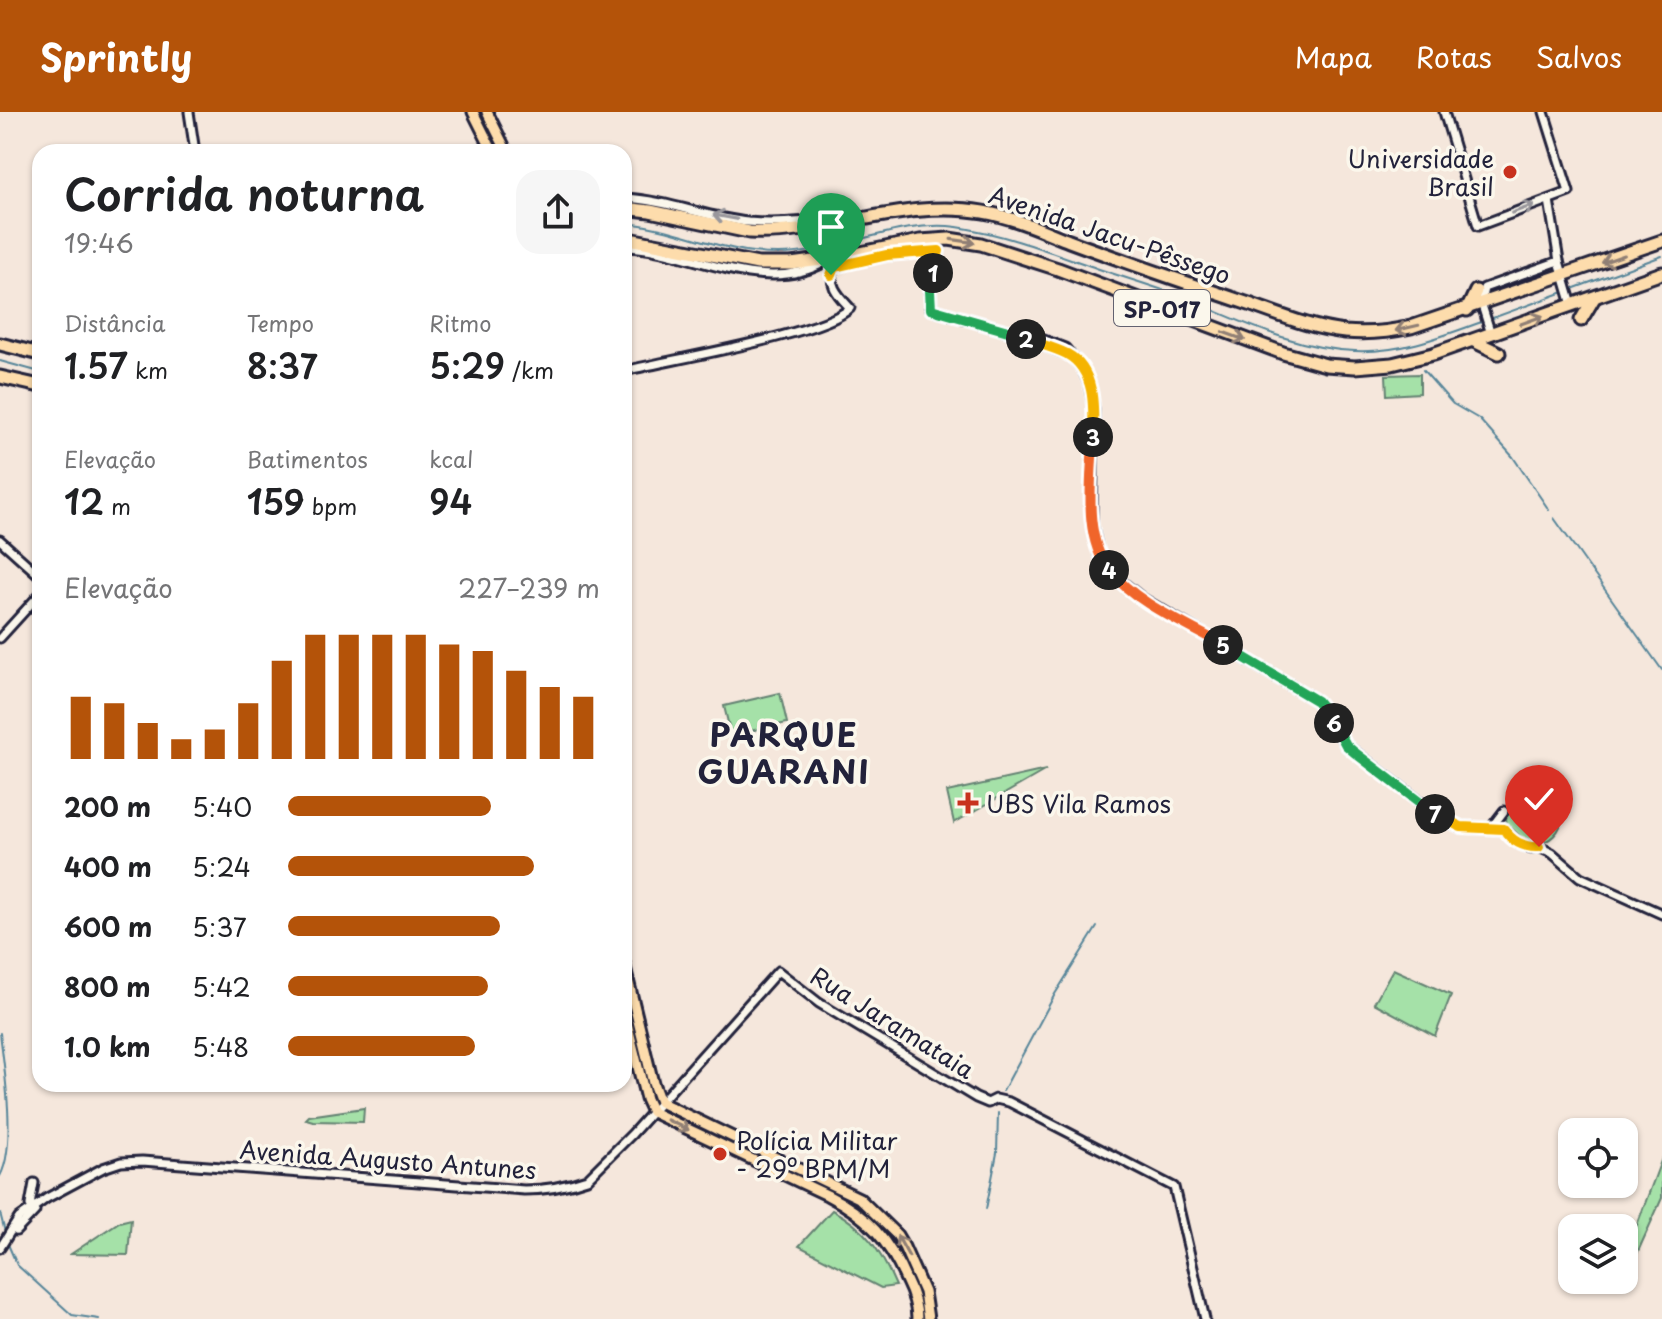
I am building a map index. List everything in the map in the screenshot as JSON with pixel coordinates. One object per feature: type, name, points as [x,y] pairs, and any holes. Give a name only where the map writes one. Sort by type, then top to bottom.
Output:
[{"type":"highway","name":"Avenida Jacu-Pêssego","points":[[632,209],[764,233],[949,209],[983,212],[1327,330],[1348,332],[1390,332],[1482,307],[1662,241]]},
{"type":"highway","name":"Avenida Jacu-Pêssego","points":[[632,240],[758,264],[791,264],[832,263],[949,239],[1000,249],[1283,353],[1326,365],[1355,367],[1392,364],[1474,341],[1490,332],[1662,273]]},
{"type":"highway","points":[[1467,310],[1476,291]]},
{"type":"highway","points":[[1581,320],[1594,298]]},
{"type":"highway","points":[[1474,341],[1499,353]]},
{"type":"highway","points":[[0,344],[32,352]]},
{"type":"highway","points":[[0,377],[32,384]]},
{"type":"main road","points":[[473,112],[489,144]]},
{"type":"main road","points":[[487,112],[503,144]]},
{"type":"main road","points":[[632,996],[660,1102],[851,1192],[874,1211],[904,1247],[924,1292],[928,1319]]},
{"type":"main road","points":[[632,1042],[652,1112],[841,1202],[887,1242],[914,1298],[917,1319]]},
{"type":"main road","points":[[715,1130],[716,1143]]},
{"type":"street","points":[[189,112],[194,144]]},
{"type":"street","points":[[1444,112],[1478,226],[1569,192],[1544,112]]},
{"type":"street","points":[[632,199],[762,223],[881,216]]},
{"type":"street","points":[[1549,200],[1559,261],[1571,303]]},
{"type":"street","points":[[632,249],[729,270],[767,274],[806,270],[832,263],[833,287],[850,308],[841,317],[827,323],[632,369]]},
{"type":"street","points":[[881,252],[939,251],[930,285],[931,309],[1058,344],[1082,368],[1094,409],[1092,524],[1104,565],[1119,582],[1317,701],[1346,745],[1444,820],[1461,827],[1504,829],[1519,843],[1531,848],[1539,847],[1580,877],[1662,912]]},
{"type":"street","points":[[1490,332],[1482,307],[1484,288],[1559,261]]},
{"type":"street","points":[[0,540],[32,569]]},
{"type":"street","points":[[0,638],[32,603]]},
{"type":"street","points":[[1490,828],[1504,811]]},
{"type":"street","name":"Avenida Augusto Antunes","points":[[2,1248],[19,1218],[34,1206],[103,1168],[133,1161],[524,1190],[550,1188],[587,1179],[652,1112],[778,971]]},
{"type":"street","name":"Rua Jaramataia","points":[[778,971],[819,1003],[976,1098],[1015,1105],[1174,1187],[1205,1319]]},
{"type":"street","points":[[34,1183],[30,1205],[34,1206]]},
{"type":"street","name":"Avenida Augusto Antunes","points":[[11,1234],[55,1195]]},
{"type":"green space","points":[[1420,374],[1420,393],[1387,395],[1386,375]]},
{"type":"green space","points":[[780,693],[787,723],[731,735],[724,706]]},
{"type":"green space","points":[[1046,770],[954,823],[947,792]]},
{"type":"green space","points":[[1534,788],[1553,797],[1562,816],[1553,835],[1534,844],[1515,835],[1506,816],[1515,797]]},
{"type":"green space","points":[[1393,969],[1451,995],[1435,1036],[1374,1003]]},
{"type":"green space","points":[[364,1108],[363,1122],[306,1119],[309,1116]]},
{"type":"green space","points":[[1662,1158],[1662,1198],[1638,1251],[1638,1222]]},
{"type":"green space","points":[[832,1210],[871,1242],[896,1286],[881,1288],[799,1246]]},
{"type":"green space","points":[[131,1219],[128,1255],[71,1254],[119,1222]]},
{"type":"waterway","points":[[632,224],[739,250],[778,254],[823,249],[912,228],[934,226],[975,230],[1028,244],[1161,289],[1289,339],[1333,349],[1372,351],[1405,346],[1484,321]]},
{"type":"waterway","points":[[1490,319],[1662,256]]},
{"type":"waterway","points":[[0,361],[32,370]]},
{"type":"waterway","points":[[1423,370],[1453,404],[1479,419],[1513,457],[1549,510]]},
{"type":"waterway","points":[[1554,518],[1662,670]]},
{"type":"waterway","points":[[1003,1091],[1055,994],[1097,927]]},
{"type":"waterway","points":[[0,1033],[9,1127],[5,1163],[0,1176]]},
{"type":"waterway","points":[[986,1209],[997,1153],[998,1113]]},
{"type":"waterway","points":[[0,1213],[6,1236]]},
{"type":"waterway","points":[[7,1242],[17,1265],[72,1315],[99,1319]]},
{"type":"place","name":"Universidade Brasil","points":[[1510,172]]},
{"type":"place","name":"UBS Vila Ramos","points":[[968,803]]},
{"type":"place","name":"Polícia Militar - 29º BPM/M","points":[[720,1154]]},
{"type":"district","name":"PARQUE GUARANI","points":[[784,752]]},
{"type":"route","points":[[831,275],[834,267],[877,257],[939,251],[930,285],[931,309],[1022,335],[1035,344],[1071,356],[1082,368],[1089,383],[1094,409],[1092,524],[1095,541],[1104,565],[1119,582],[1317,701],[1346,745],[1444,820],[1461,827],[1504,829],[1519,843],[1531,848],[1539,847]]}]
